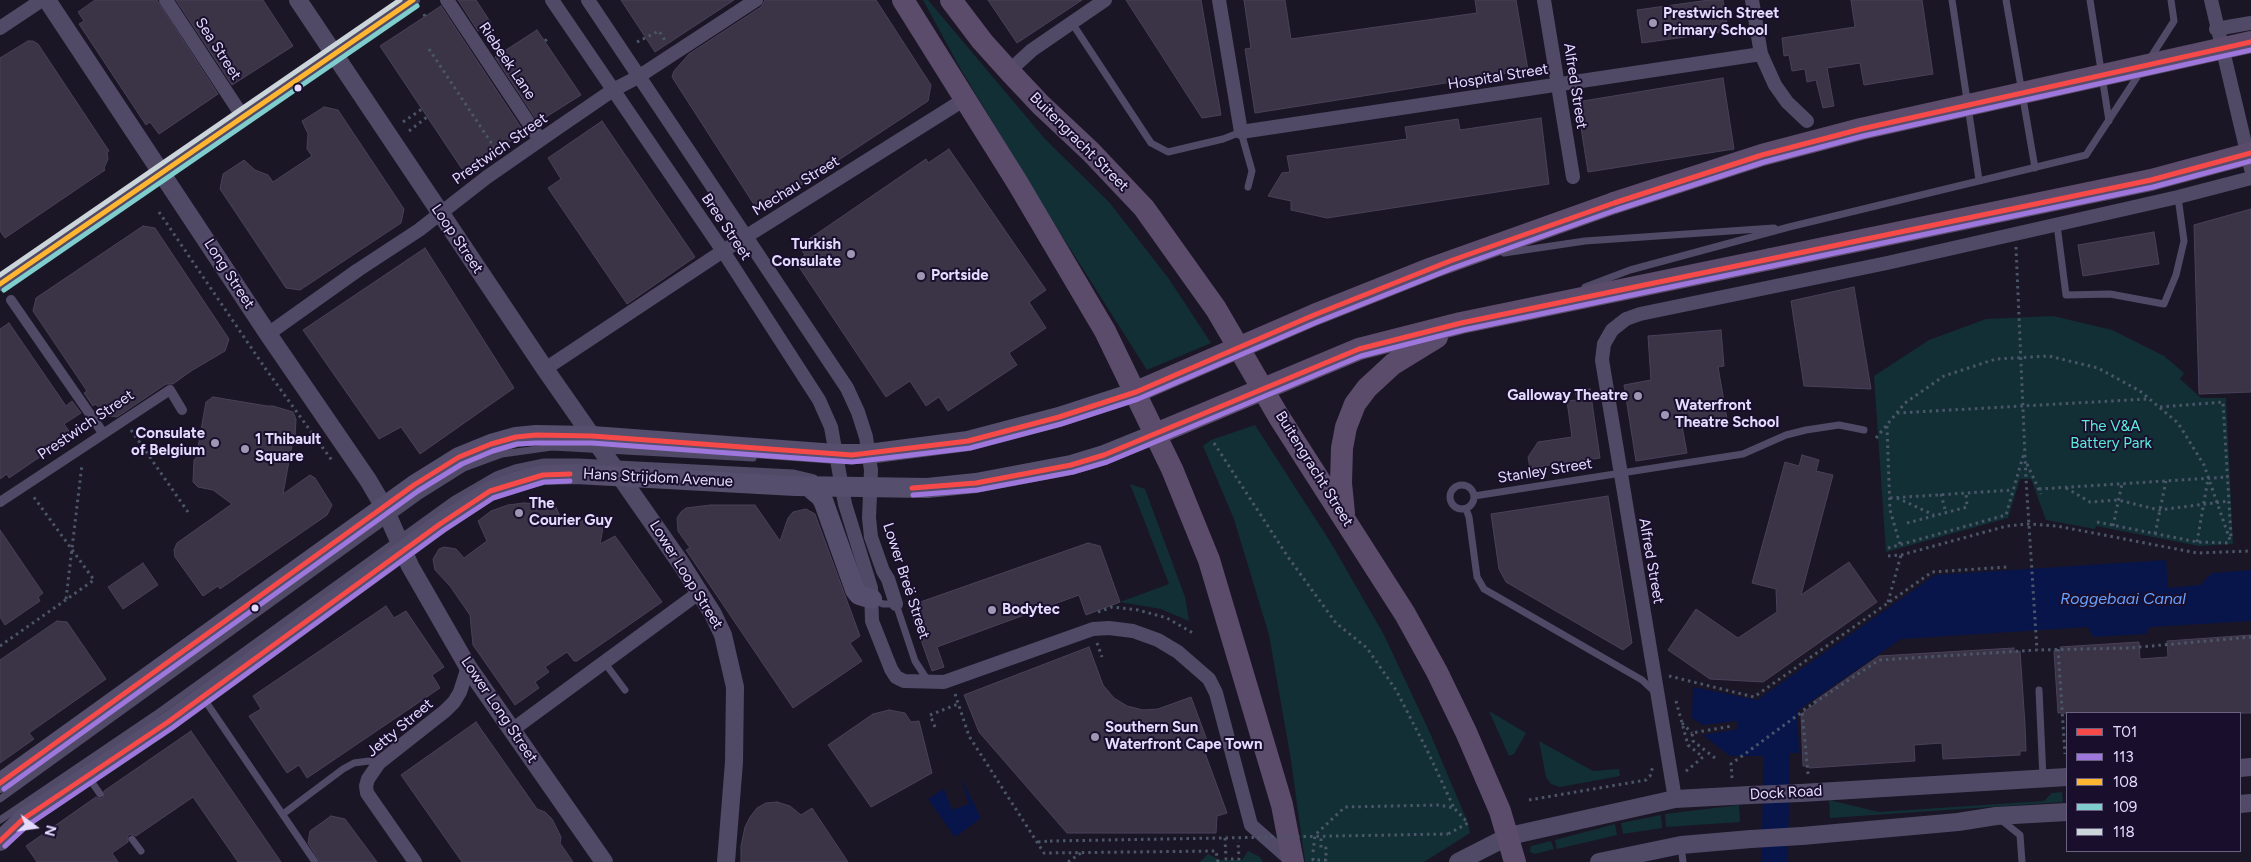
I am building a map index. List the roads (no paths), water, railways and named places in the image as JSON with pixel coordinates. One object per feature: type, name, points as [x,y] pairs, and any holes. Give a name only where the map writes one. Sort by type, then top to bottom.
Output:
[{"type":"main road","points":[[903,0],[1017,182],[1105,331],[1172,469],[1209,560],[1282,804],[1293,862]]},
{"type":"main road","name":"Buitengracht Street","points":[[951,0],[982,41],[1009,71],[1041,105],[1091,152],[1144,208],[1216,309],[1241,348],[1264,390],[1405,614],[1437,672],[1470,740],[1509,836],[1515,862]]},
{"type":"main road","name":"Hans Strijdom Avenue","points":[[0,842],[23,819],[203,696],[400,546],[490,492],[511,483],[606,456],[868,454],[968,441],[1050,419],[1136,392],[1314,315],[1450,261],[1614,203],[1762,155],[1852,132],[2251,42]]},
{"type":"main road","name":"Hans Strijdom Avenue","points":[[0,783],[386,512],[439,468],[491,444],[516,437],[536,435],[606,456],[809,487],[841,485],[928,488],[976,483],[1040,472],[1104,456],[1359,350],[1462,323],[2152,180],[2251,153]]},
{"type":"main road","points":[[1345,518],[1341,483],[1341,454],[1346,427],[1356,404],[1367,388],[1392,364],[1462,323]]},
{"type":"main road","points":[[809,487],[821,497],[824,503],[855,590],[860,595],[872,599]]},
{"type":"street","points":[[0,28],[42,0]]},
{"type":"street","name":"Long Street","points":[[47,0],[268,334],[342,440],[386,512],[400,546]]},
{"type":"street","name":"Sea Street","points":[[166,0],[243,117]]},
{"type":"street","name":"Loop Street","points":[[298,0],[606,456]]},
{"type":"street","points":[[0,284],[413,0]]},
{"type":"street","name":"Riebeek Lane","points":[[447,0],[540,140]]},
{"type":"street","name":"Bree Street","points":[[552,0],[723,251],[819,400],[831,427],[841,485]]},
{"type":"street","name":"Bree Street","points":[[588,0],[847,388],[863,424],[871,487]]},
{"type":"street","name":"Prestwich Street","points":[[268,334],[358,270],[419,230],[487,176],[613,90],[638,77],[756,0]]},
{"type":"street","points":[[1009,71],[1032,50],[1105,0]]},
{"type":"street","points":[[1218,0],[1241,132]]},
{"type":"street","name":"Alfred Street","points":[[1544,0],[1573,177]]},
{"type":"street","points":[[1752,0],[1761,54],[1775,85],[1787,102],[1807,120]]},
{"type":"street","points":[[2210,0],[2251,169]]},
{"type":"street","points":[[2216,29],[2251,23]]},
{"type":"street","name":"Hospital Street","points":[[1241,132],[1761,54]]},
{"type":"street","name":"Mechau Street","points":[[545,368],[723,251],[965,99]]},
{"type":"street","points":[[2057,225],[2251,178]]},
{"type":"street","name":"Alfred Street","points":[[1675,798],[1602,360],[1604,344],[1612,330],[1626,319],[1640,314],[1887,263],[2057,225]]},
{"type":"street","points":[[11,300],[103,433]]},
{"type":"street","name":"Prestwich Street","points":[[0,502],[123,419],[170,390],[182,410]]},
{"type":"street","name":"Lower Loop Street","points":[[606,456],[700,592],[723,635],[735,687],[734,762],[726,862]]},
{"type":"street","points":[[841,485],[871,588],[872,622],[891,669],[896,676],[904,681],[944,682],[1093,629],[1108,628],[1133,631],[1158,640],[1196,667],[1209,679],[1216,693],[1251,825],[1293,862]]},
{"type":"street","name":"Lower Breë Street","points":[[871,487],[869,528],[896,604]]},
{"type":"street","name":"Lower Long Street","points":[[400,546],[468,667],[604,862]]},
{"type":"street","points":[[512,730],[700,592]]},
{"type":"street","name":"Jetty Street","points":[[415,862],[367,793],[366,786],[368,779],[379,764],[445,711],[460,692],[468,667]]},
{"type":"street","name":"Dock Road","points":[[1458,862],[1509,836],[1675,798],[1801,793],[2066,777]]},
{"type":"street","points":[[1600,862],[1682,854],[1751,839],[1958,822],[1996,816],[2066,812]]},
{"type":"lane","points":[[1952,0],[1979,180]]},
{"type":"lane","points":[[2006,0],[2035,168]]},
{"type":"lane","points":[[2090,0],[2109,121]]},
{"type":"lane","points":[[1524,310],[1630,270],[1789,227],[2086,155],[2174,21],[2171,0]]},
{"type":"lane","points":[[1072,23],[1151,143],[1168,152],[1223,139],[1241,132],[1252,172],[1248,187]]},
{"type":"lane","points":[[2057,225],[2066,295],[2110,294],[2164,304],[2176,275],[2184,241],[2178,197]]},
{"type":"lane","points":[[1450,261],[1585,240],[1789,227]]},
{"type":"lane","name":"Stanley Street","points":[[1474,496],[1743,454],[1786,435],[1825,427],[1844,426],[1864,430]]},
{"type":"lane","points":[[606,456],[793,473],[841,485]]},
{"type":"lane","points":[[1459,486],[1468,486],[1474,496],[1472,504],[1466,509],[1459,509],[1452,504],[1450,497],[1453,490],[1459,486]]},
{"type":"lane","points":[[1466,509],[1470,517],[1477,577],[1484,590],[1642,680],[1658,695]]},
{"type":"lane","points":[[0,799],[386,512]]},
{"type":"lane","points":[[0,820],[400,546]]},
{"type":"lane","points":[[872,599],[883,604],[896,604]]},
{"type":"lane","name":"Lower Breë Street","points":[[896,604],[921,682]]},
{"type":"lane","points":[[604,662],[625,690]]},
{"type":"lane","points":[[2039,690],[2043,778]]},
{"type":"lane","points":[[203,696],[315,862]]},
{"type":"lane","points":[[283,814],[342,769],[354,763],[369,761],[379,764]]},
{"type":"lane","points":[[87,776],[100,794]]},
{"type":"lane","points":[[1996,816],[2020,835],[2022,862]]},
{"type":"lane","points":[[132,839],[141,851]]},
{"type":"water","name":"Roggebaai Canal","points":[[2166,560],[2168,588],[2200,585],[2212,573],[2251,570],[2251,621],[2150,627],[2146,634],[2093,637],[2088,627],[1901,639],[1797,711],[1799,753],[1790,753],[1788,862],[1761,862],[1764,756],[1730,756],[1703,735],[1738,729],[1737,721],[1703,725],[1692,718],[1693,687],[1757,700],[1935,575]]},
{"type":"water","points":[[961,778],[981,818],[955,837],[928,799],[944,789],[952,810],[969,804]]},
{"type":"place","name":"Prestwich Street Primary School","points":[[1653,23]]},
{"type":"place","name":"Turkish Consulate","points":[[851,254]]},
{"type":"place","name":"Portside","points":[[921,276]]},
{"type":"place","name":"Galloway Theatre","points":[[1638,396]]},
{"type":"place","name":"Waterfront Theatre School","points":[[1665,415]]},
{"type":"place","name":"Consulate of Belgium","points":[[215,443]]},
{"type":"place","name":"1 Thibault Square","points":[[245,449]]},
{"type":"place","name":"The Courier Guy","points":[[519,513]]},
{"type":"place","name":"Bodytec","points":[[992,610]]},
{"type":"place","name":"Southern Sun Waterfront Cape Town","points":[[1095,737]]},
{"type":"park label","name":"The V&A Battery Park","points":[[2111,436]]}]
